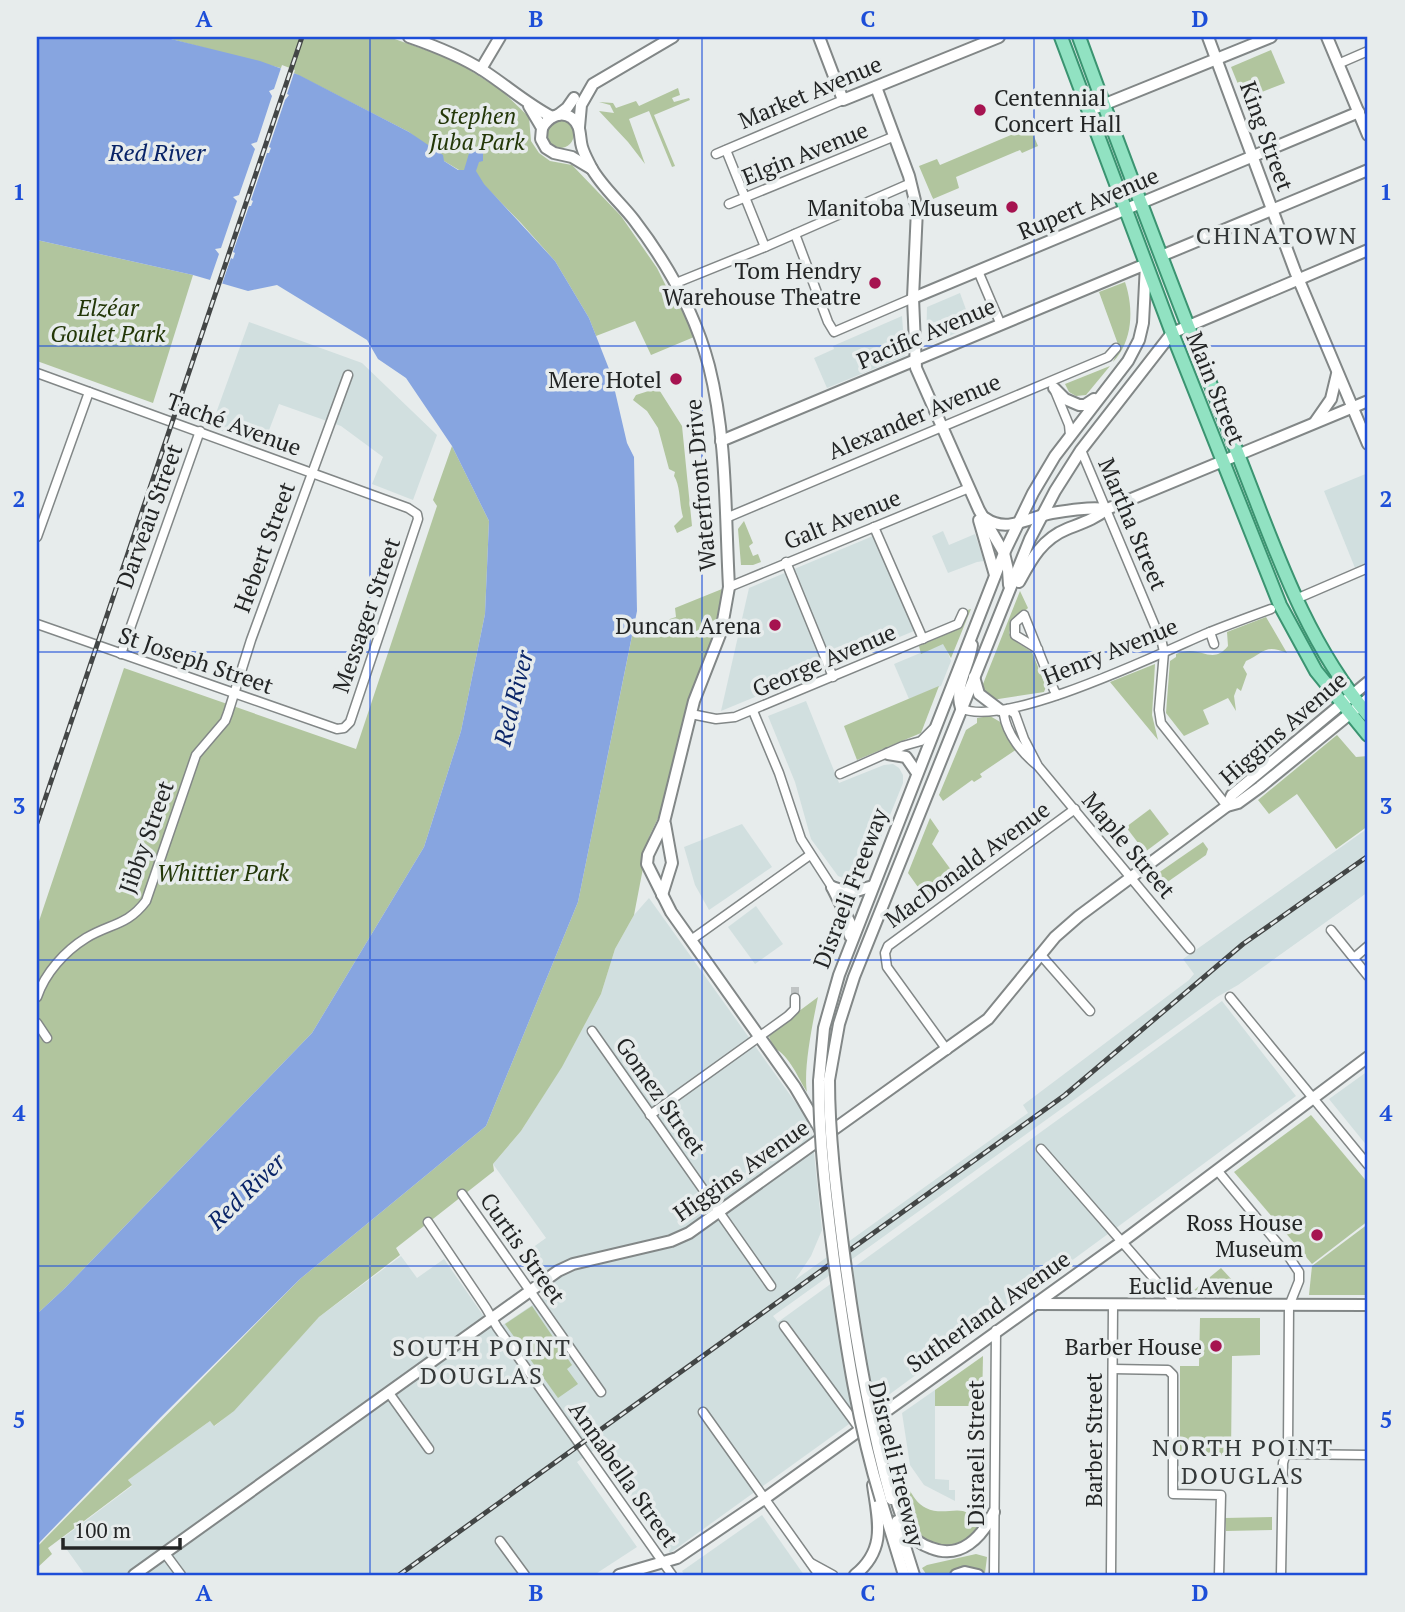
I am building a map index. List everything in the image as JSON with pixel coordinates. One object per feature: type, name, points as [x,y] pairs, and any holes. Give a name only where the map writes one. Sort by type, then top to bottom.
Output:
[{"type":"main road","name":"Waterfront Drive","points":[[410,37],[445,50],[481,69],[528,103],[555,116],[572,118],[580,131],[582,147],[592,169],[633,219],[676,283],[706,355],[721,441],[729,587],[721,632],[699,687],[664,822],[646,859],[662,895],[691,940],[829,1134]]},
{"type":"main road","points":[[481,69],[500,37]]},
{"type":"main road","points":[[561,154],[576,147],[580,131],[580,105],[593,84],[673,37]]},
{"type":"main road","points":[[819,37],[843,100]]},
{"type":"main road","name":"Market Avenue","points":[[843,100],[999,37]]},
{"type":"main road","name":"Main Street","points":[[1061,37],[1172,333],[1268,577],[1308,659],[1357,706]]},
{"type":"main road","name":"Main Street","points":[[1079,37],[1186,326],[1294,599],[1357,706],[1368,735]]},
{"type":"main road","name":"King Street","points":[[1208,37],[1298,278],[1368,444]]},
{"type":"main road","points":[[1087,111],[1271,37]]},
{"type":"main road","points":[[1327,37],[1368,135]]},
{"type":"main road","points":[[876,87],[911,183],[916,209],[915,361],[941,428],[1004,554],[1009,590]]},
{"type":"main road","points":[[542,128],[567,108],[574,98]]},
{"type":"main road","name":"Waterfront Drive","points":[[528,103],[542,128],[541,139],[546,148],[554,153],[572,157],[592,169]]},
{"type":"main road","name":"Rupert Avenue","points":[[914,298],[1359,112]]},
{"type":"main road","points":[[1161,256],[1368,170]]},
{"type":"main road","points":[[1186,326],[1368,250]]},
{"type":"main road","name":"Pacific Avenue","points":[[721,441],[1146,264]]},
{"type":"main road","name":"Disraeli Freeway","points":[[904,1575],[876,1465],[851,1311],[821,1049],[827,1013],[850,943],[933,730],[1018,523],[1042,478],[1070,435],[1131,356],[1142,331],[1146,264]]},
{"type":"main road","name":"Disraeli Freeway","points":[[824,1080],[846,999],[961,708],[1043,514],[1081,450],[1172,333],[1186,326]]},
{"type":"main road","points":[[1314,424],[1333,393],[1337,371]]},
{"type":"main road","points":[[1052,384],[1065,399],[1079,405],[1085,405],[1102,393]]},
{"type":"main road","points":[[994,628],[1034,555],[1042,544],[1060,532],[1097,518],[1107,509],[1368,401]]},
{"type":"main road","points":[[982,514],[997,524],[1018,523],[1043,514],[1107,509]]},
{"type":"main road","points":[[982,514],[995,575]]},
{"type":"main road","points":[[961,708],[958,689],[970,657],[974,628]]},
{"type":"main road","points":[[974,677],[979,694],[1004,709]]},
{"type":"main road","name":"Higgins Avenue","points":[[134,1575],[568,1265],[683,1237],[947,1050],[995,1012],[1040,954],[1079,916],[1227,806],[1232,795],[1357,706],[1368,682]]},
{"type":"main road","points":[[888,754],[906,757],[912,762],[917,773]]},
{"type":"main road","name":"Waterfront Drive","points":[[662,895],[673,863],[664,822]]},
{"type":"main road","points":[[649,854],[660,848],[671,854]]},
{"type":"main road","points":[[649,869],[659,874],[670,870]]},
{"type":"main road","points":[[832,887],[850,893],[873,886]]},
{"type":"main road","points":[[832,887],[850,923],[850,943]]},
{"type":"main road","name":"Sutherland Avenue","points":[[619,1575],[677,1558],[764,1499],[859,1428],[1123,1241],[1368,1057]]},
{"type":"main road","name":"Euclid Avenue","points":[[1035,1304],[1368,1305]]},
{"type":"main road","points":[[886,1499],[910,1533],[926,1546],[936,1550],[956,1550],[969,1545],[985,1530],[994,1512]]},
{"type":"main road","points":[[855,1575],[869,1563],[875,1550],[886,1499]]},
{"type":"main road","name":"Disraeli Freeway","points":[[886,1499],[914,1575]]},
{"type":"main road","points":[[956,1575],[965,1572],[978,1575]]},
{"type":"street","points":[[1338,64],[1368,51]]},
{"type":"street","name":"Market Avenue","points":[[716,154],[843,100]]},
{"type":"street","name":"Elgin Avenue","points":[[729,204],[895,136]]},
{"type":"street","points":[[726,150],[765,247]]},
{"type":"street","points":[[676,283],[911,183]]},
{"type":"street","name":"Rupert Avenue","points":[[795,234],[834,332],[914,298]]},
{"type":"street","points":[[978,271],[1000,325]]},
{"type":"street","name":"Alexander Avenue","points":[[726,518],[1052,384],[1108,357],[1116,348]]},
{"type":"street","name":"Taché Avenue","points":[[37,373],[311,472],[408,508],[417,514]]},
{"type":"street","name":"Hebert Street","points":[[233,694],[348,375]]},
{"type":"street","points":[[1052,384],[1069,425],[1070,435]]},
{"type":"street","points":[[37,537],[89,392]]},
{"type":"street","name":"Darveau Street","points":[[121,654],[200,431]]},
{"type":"street","name":"Martha Street","points":[[1081,450],[1164,652]]},
{"type":"street","name":"Galt Avenue","points":[[729,587],[969,488]]},
{"type":"street","name":"Messager Street","points":[[344,727],[350,722],[417,526],[417,514]]},
{"type":"street","points":[[874,527],[923,639]]},
{"type":"street","points":[[786,562],[833,677]]},
{"type":"street","points":[[1303,596],[1368,568]]},
{"type":"street","name":"Henry Avenue","points":[[961,708],[976,713],[1004,709],[1057,695],[1271,609]]},
{"type":"street","name":"George Avenue","points":[[691,714],[722,719],[752,711],[958,624],[963,613]]},
{"type":"street","name":"St Joseph Street","points":[[37,624],[337,729],[344,727]]},
{"type":"street","points":[[1210,632],[1214,644]]},
{"type":"street","points":[[1038,649],[1057,695]]},
{"type":"street","points":[[1164,652],[1159,710],[1161,723],[1227,806]]},
{"type":"street","name":"Jibby Street","points":[[37,997],[40,986],[63,956],[87,938],[135,916],[146,901],[196,755],[225,721],[233,694]]},
{"type":"street","name":"Maple Street","points":[[1004,709],[1016,714],[1024,739],[1038,766],[1189,948]]},
{"type":"street","points":[[752,711],[779,773],[801,839],[832,887]]},
{"type":"street","points":[[840,774],[921,741],[933,730]]},
{"type":"street","name":"MacDonald Avenue","points":[[947,1050],[887,967],[885,953],[888,946],[1075,809]]},
{"type":"street","points":[[691,940],[810,855]]},
{"type":"street","points":[[1331,930],[1368,976]]},
{"type":"street","points":[[1353,958],[1368,946]]},
{"type":"street","points":[[1040,954],[1090,1011]]},
{"type":"street","points":[[1230,997],[1368,1165]]},
{"type":"street","points":[[650,1115],[795,1009],[795,998]]},
{"type":"street","points":[[37,1023],[47,1038]]},
{"type":"street","name":"Gomez Street","points":[[592,1031],[771,1286]]},
{"type":"street","points":[[1041,1149],[1177,1305]]},
{"type":"street","points":[[1217,1170],[1299,1272],[1299,1281],[1289,1306],[1288,1446],[1283,1463],[1282,1575]]},
{"type":"street","name":"Curtis Street","points":[[462,1194],[601,1392]]},
{"type":"street","name":"Annabella Street","points":[[428,1222],[672,1575]]},
{"type":"street","name":"Barber Street","points":[[1111,1575],[1113,1306]]},
{"type":"street","points":[[784,1326],[859,1428]]},
{"type":"street","name":"Disraeli Street","points":[[994,1575],[996,1330]]},
{"type":"street","points":[[1113,1369],[1168,1370],[1173,1375],[1173,1494],[1221,1495],[1219,1575]]},
{"type":"street","points":[[389,1393],[429,1449]]},
{"type":"street","points":[[703,1412],[819,1575]]},
{"type":"street","points":[[1285,1454],[1368,1455]]},
{"type":"street","points":[[500,1541],[525,1575]]},
{"type":"street","points":[[164,1552],[181,1575]]},
{"type":"street","points":[[809,1561],[833,1575]]},
{"type":"shaded area","points":[[960,293],[972,326],[926,346],[927,307]]},
{"type":"shaded area","points":[[902,316],[905,356],[827,388],[814,358],[834,349],[833,346]]},
{"type":"shaded area","points":[[249,322],[362,363],[437,435],[413,500],[372,484],[383,457],[341,426],[279,404],[263,446],[211,427]]},
{"type":"shaded area","points":[[1368,473],[1368,563],[1355,568],[1324,491]]},
{"type":"shaded area","points":[[943,531],[949,545],[975,534],[984,561],[948,573],[932,536]]},
{"type":"shaded area","points":[[873,536],[914,631],[721,711],[749,588]]},
{"type":"shaded area","points":[[944,643],[951,661],[941,686],[909,699],[894,664]]},
{"type":"shaded area","points":[[806,701],[839,783],[884,765],[893,764],[903,775],[903,783],[867,872],[851,881],[838,876],[811,839],[795,782],[768,716]]},
{"type":"shaded area","points":[[742,824],[772,867],[709,910],[695,885],[684,847]]},
{"type":"shaded area","points":[[1368,828],[1368,892],[1238,985],[1217,997],[773,1316],[778,1322],[1222,1001],[1296,1096],[670,1553],[597,1448],[577,1462],[637,1547],[594,1575],[85,1575],[60,1540],[132,1486],[128,1480],[210,1421],[215,1426],[233,1411],[319,1317],[401,1256],[417,1278],[444,1259],[494,1331],[544,1297],[518,1258],[546,1238],[493,1164],[521,1131],[562,1066],[601,994],[615,949],[634,915],[649,898],[811,1124],[822,1230],[811,1256],[795,1280],[1028,1113],[1023,1105],[1189,980],[1194,974],[1183,959]]},
{"type":"shaded area","points":[[756,906],[783,944],[755,964],[728,927]]},
{"type":"shaded area","points":[[1368,1071],[1368,1147],[1329,1099]]},
{"type":"shaded area","points":[[935,1390],[935,1479],[949,1480],[949,1490],[955,1490],[955,1501],[924,1485],[910,1465],[902,1413]]},
{"type":"shaded area","points":[[762,1515],[804,1575],[685,1575],[682,1571]]},
{"type":"green space","name":"Stephen Juba Park","points":[[163,37],[389,37],[454,60],[501,90],[529,117],[531,141],[539,153],[550,161],[572,165],[621,216],[657,268],[674,302],[680,304],[694,337],[651,355],[635,321],[596,336],[589,318],[555,261],[521,223],[484,185],[444,161],[409,132],[288,70]]},
{"type":"green space","points":[[1271,50],[1285,83],[1244,99],[1231,67]]},
{"type":"green space","points":[[678,88],[680,95],[672,98],[674,102],[689,98],[690,100],[654,115],[675,166],[672,167],[649,111],[629,119],[645,164],[599,111],[614,113],[610,105],[599,102],[613,103],[616,108],[636,101],[639,106]]},
{"type":"green space","points":[[560,120],[570,124],[574,134],[570,144],[560,148],[550,144],[546,134],[550,124]]},
{"type":"green space","points":[[1030,127],[1038,146],[1022,153],[1020,150],[956,177],[959,188],[933,199],[919,166],[937,159],[940,165]]},
{"type":"green space","name":"Elzéar Goulet Park","points":[[37,240],[193,275],[153,403],[37,361]]},
{"type":"green space","points":[[1125,282],[1130,303],[1130,324],[1125,344],[1113,362],[1119,347],[1099,292]]},
{"type":"green space","points":[[1110,366],[1086,395],[1076,396],[1069,392],[1065,384]]},
{"type":"green space","points":[[658,388],[682,426],[692,526],[677,533],[674,526],[683,517],[675,472],[669,469],[658,428],[647,411],[633,400],[636,395]]},
{"type":"green space","name":"Whittier Park","points":[[452,446],[489,521],[485,614],[461,731],[424,847],[312,1033],[37,1314],[37,927],[124,668],[356,749],[437,506],[433,500]]},
{"type":"green space","points":[[744,521],[753,543],[749,546],[753,556],[758,554],[761,562],[753,565],[741,565],[738,529]]},
{"type":"green space","points":[[722,589],[718,629],[693,690],[660,814],[649,837],[634,915],[615,949],[601,994],[562,1067],[521,1131],[493,1164],[494,1171],[396,1248],[400,1255],[319,1317],[234,1411],[214,1426],[210,1421],[128,1480],[132,1485],[48,1548],[52,1554],[37,1568],[37,1547],[300,1279],[486,1126],[578,902],[633,631],[676,617],[675,608]]},
{"type":"green space","points":[[1020,591],[1028,608],[1012,623],[1009,633],[1015,641],[1032,652],[1046,687],[1044,692],[992,700],[984,693],[983,684]]},
{"type":"green space","points":[[971,609],[951,658],[943,644],[921,654],[919,646],[958,629],[964,622],[964,611]]},
{"type":"green space","points":[[1266,617],[1287,653],[1268,649],[1246,661],[1243,667],[1247,674],[1241,691],[1237,688],[1234,696],[1236,711],[1228,698],[1203,710],[1209,724],[1184,736],[1166,713],[1170,661],[1176,654],[1185,651],[1216,655],[1228,646],[1227,632]]},
{"type":"green space","points":[[1155,664],[1152,715],[1158,740],[1110,682]]},
{"type":"green space","points":[[939,686],[921,733],[857,760],[844,726]]},
{"type":"green space","points":[[990,716],[1002,723],[1017,749],[980,774],[982,777],[974,782],[972,780],[943,801],[939,795],[966,730],[977,723],[977,718]]},
{"type":"green space","points":[[1337,735],[1356,757],[1368,756],[1368,826],[1336,849],[1297,794],[1269,814],[1258,800]]},
{"type":"green space","points":[[1150,809],[1169,834],[1145,852],[1126,827]]},
{"type":"green space","points":[[930,818],[939,831],[932,844],[957,878],[927,900],[908,873]]},
{"type":"green space","points":[[1203,842],[1208,849],[1206,855],[1156,890],[1148,880]]},
{"type":"green space","points":[[818,997],[807,1058],[807,1092],[789,1062],[774,1048],[769,1037],[771,1032]]},
{"type":"green space","points":[[1311,1115],[1368,1183],[1368,1221],[1312,1264],[1234,1172]]},
{"type":"green space","points":[[1368,1224],[1368,1295],[1309,1295],[1312,1266]]},
{"type":"green space","points":[[1221,1268],[1244,1293],[1188,1295]]},
{"type":"green space","points":[[532,1306],[572,1365],[567,1369],[578,1384],[558,1398],[505,1324]]},
{"type":"green space","points":[[1200,1318],[1260,1318],[1260,1355],[1232,1356],[1231,1456],[1180,1455],[1180,1366],[1199,1366]]},
{"type":"green space","points":[[983,1356],[982,1406],[935,1406],[935,1390]]},
{"type":"green space","points":[[895,1476],[926,1508],[934,1511],[957,1510],[969,1514],[977,1531],[969,1538],[950,1545],[922,1539],[908,1523],[892,1477]]},
{"type":"green space","points":[[1272,1517],[1272,1530],[1226,1531],[1225,1518]]},
{"type":"green space","points":[[976,1554],[987,1557],[985,1573],[966,1569],[941,1575],[924,1575],[926,1574],[922,1568],[927,1565]]},
{"type":"water","name":"Red River","points":[[37,37],[163,37],[260,61],[299,75],[409,132],[443,155],[444,161],[458,170],[464,170],[470,150],[480,150],[483,153],[483,161],[479,162],[476,171],[484,184],[555,261],[589,318],[611,374],[627,443],[634,457],[637,611],[578,902],[486,1126],[300,1279],[37,1545],[37,1314],[312,1033],[424,847],[461,731],[485,614],[489,521],[452,446],[406,378],[378,359],[367,340],[277,285],[248,291],[193,275],[37,240]]},
{"type":"pier","points":[[282,65],[295,70],[287,94],[289,95],[285,100],[269,147],[271,148],[251,200],[253,201],[221,287],[209,283],[219,254],[215,249],[221,248],[237,201],[233,197],[239,195],[255,149],[251,144],[257,142],[272,96],[269,91],[274,89]]},
{"type":"tunnel","points":[[795,987],[795,998]]},
{"type":"railway","points":[[37,823],[302,37]]},
{"type":"railway","points":[[399,1575],[1065,1095],[1243,944],[1368,856]]},
{"type":"place","name":"Centennial Concert Hall","points":[[980,110]]},
{"type":"place","name":"Manitoba Museum","points":[[1012,207]]},
{"type":"place","name":"Tom Hendry Warehouse Theatre","points":[[875,283]]},
{"type":"place","name":"Mere Hotel","points":[[676,379]]},
{"type":"place","name":"Duncan Arena","points":[[775,625]]},
{"type":"place","name":"Ross House Museum","points":[[1317,1235]]},
{"type":"place","name":"Barber House","points":[[1216,1346]]},
{"type":"district","name":"CHINATOWN","points":[[1277,235]]},
{"type":"district","name":"SOUTH POINT DOUGLAS","points":[[482,1361]]},
{"type":"district","name":"NORTH POINT DOUGLAS","points":[[1243,1461]]}]
